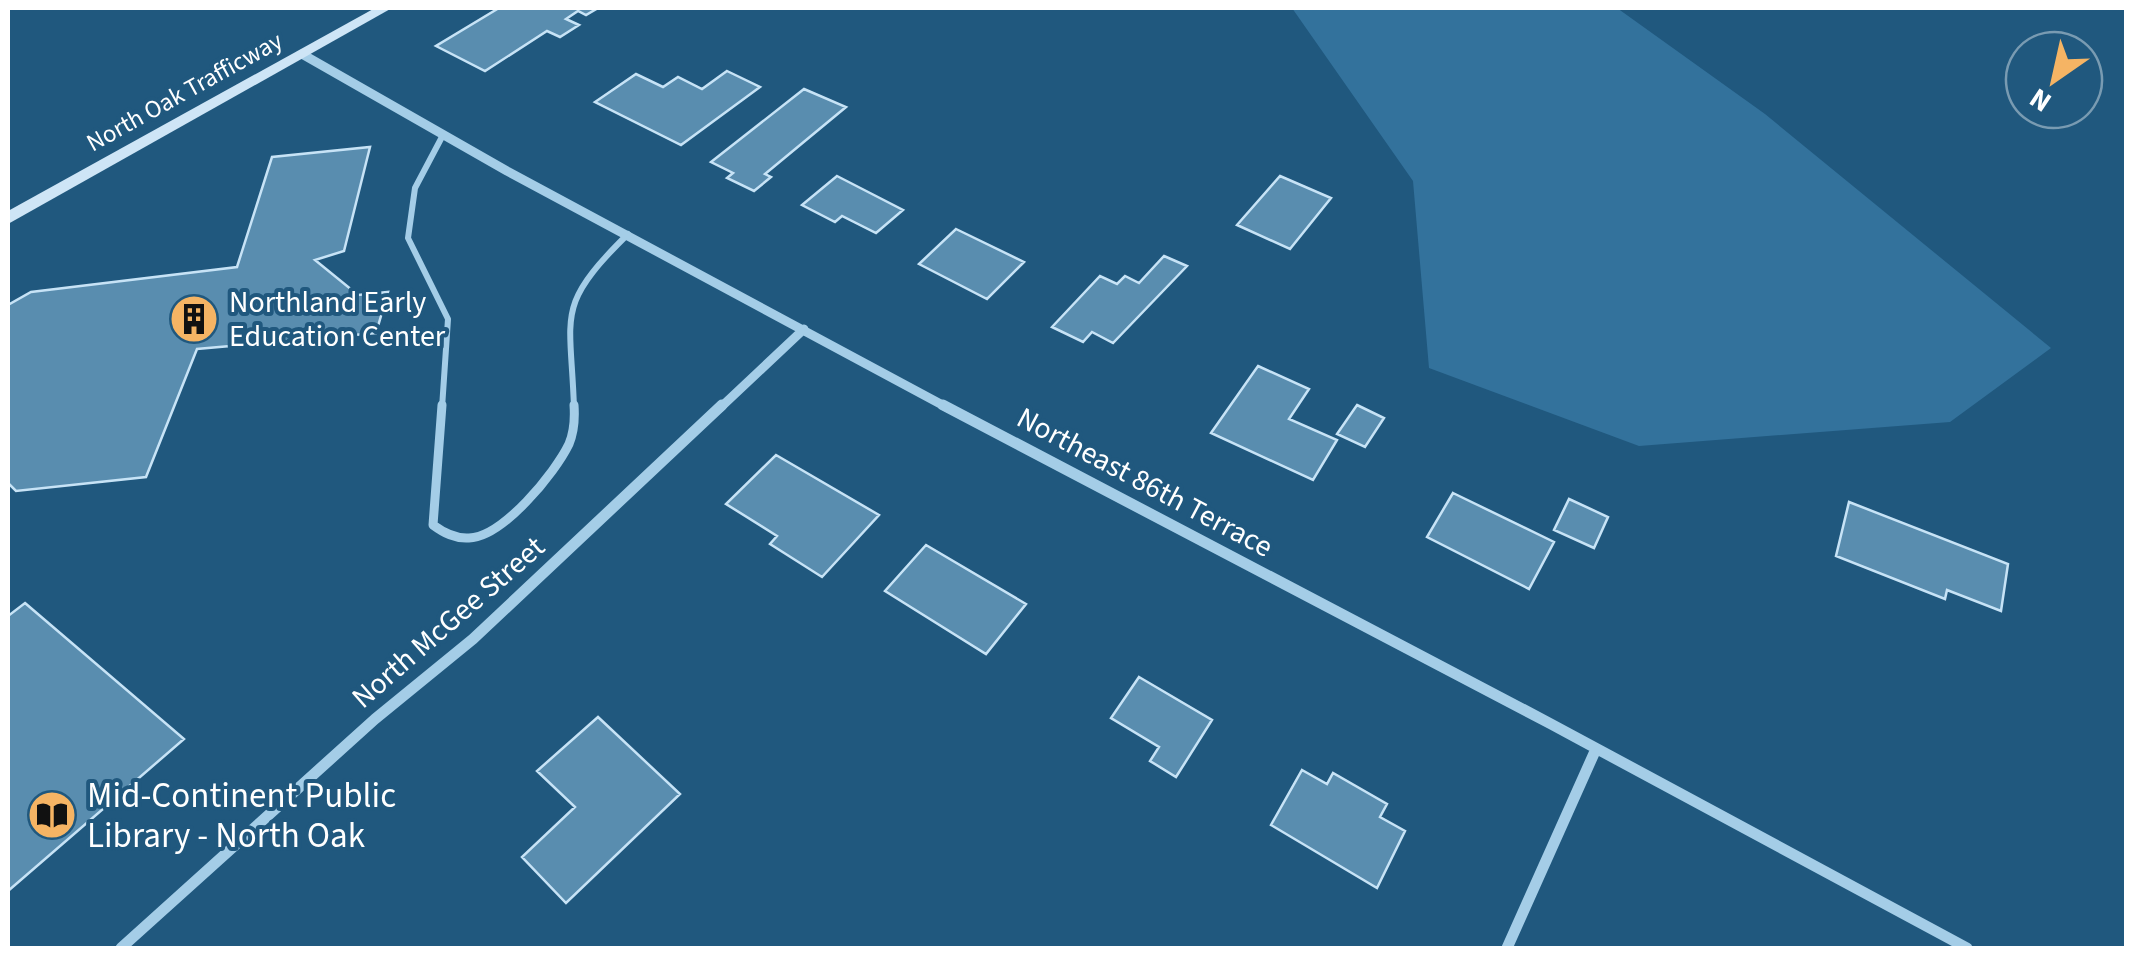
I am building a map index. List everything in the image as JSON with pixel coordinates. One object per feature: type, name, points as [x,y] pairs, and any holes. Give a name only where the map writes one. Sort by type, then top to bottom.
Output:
[{"type":"main road","name":"North Oak Trafficway","points":[[8,218],[385,8]]},
{"type":"street","name":"Northeast 86th Terrace","points":[[302,54],[804,330],[1966,948]]},
{"type":"street","name":"North McGee Street","points":[[121,948],[376,718],[473,638],[804,330]]},
{"type":"street","points":[[1507,948],[1596,749]]},
{"type":"lane","points":[[443,134],[415,188],[408,238],[448,319],[433,525],[448,537],[481,536],[521,507],[567,451],[574,430],[570,317],[583,279],[628,234]]},
{"type":"shaded area","points":[[1292,8],[1617,8],[1765,114],[2051,348],[1950,422],[1639,446],[1429,368],[1413,181]]},
{"type":"building","points":[[499,8],[598,8],[586,15],[578,11],[566,19],[579,25],[560,37],[547,31],[485,71],[436,46]]},
{"type":"building","points":[[727,71],[760,87],[681,145],[595,102],[636,74],[663,87],[678,77],[702,89]]},
{"type":"building","points":[[804,89],[846,107],[765,174],[771,177],[754,191],[727,178],[733,173],[711,162]]},
{"type":"building","name":"Northland Early Education Center","points":[[370,147],[344,251],[315,260],[358,295],[388,292],[376,333],[197,349],[146,477],[16,491],[8,483],[8,305],[31,292],[237,267],[272,157]]},
{"type":"building","points":[[837,176],[903,210],[876,233],[842,216],[835,222],[802,205]]},
{"type":"building","points":[[1280,176],[1331,198],[1290,249],[1237,225]]},
{"type":"building","points":[[956,229],[1024,262],[987,299],[919,264]]},
{"type":"building","points":[[1164,256],[1187,266],[1113,343],[1092,332],[1083,342],[1052,327],[1100,276],[1117,284],[1125,276],[1139,283]]},
{"type":"building","points":[[1258,366],[1309,389],[1289,419],[1337,440],[1313,480],[1211,433]]},
{"type":"building","points":[[1357,405],[1384,418],[1365,447],[1337,434]]},
{"type":"building","points":[[776,455],[879,515],[822,577],[770,544],[777,536],[726,504]]},
{"type":"building","points":[[1453,493],[1554,542],[1529,589],[1427,537]]},
{"type":"building","points":[[1569,499],[1608,517],[1594,548],[1554,530]]},
{"type":"building","points":[[1849,502],[2008,564],[2001,611],[1947,590],[1945,599],[1836,556]]},
{"type":"building","points":[[926,545],[1026,604],[986,654],[885,591]]},
{"type":"building","name":"Mid-Continent Public Library - North Oak","points":[[25,603],[184,739],[8,891],[8,616]]},
{"type":"building","points":[[1139,677],[1212,720],[1176,777],[1150,761],[1159,747],[1111,718]]},
{"type":"building","points":[[598,717],[680,794],[566,903],[522,857],[575,807],[537,771]]},
{"type":"building","points":[[1302,770],[1327,784],[1333,773],[1387,804],[1380,817],[1405,831],[1377,888],[1271,825]]},
{"type":"place","name":"Northland Early Education Center","points":[[194,319]]},
{"type":"place","name":"Mid-Continent Public Library - North Oak","points":[[52,815]]}]
